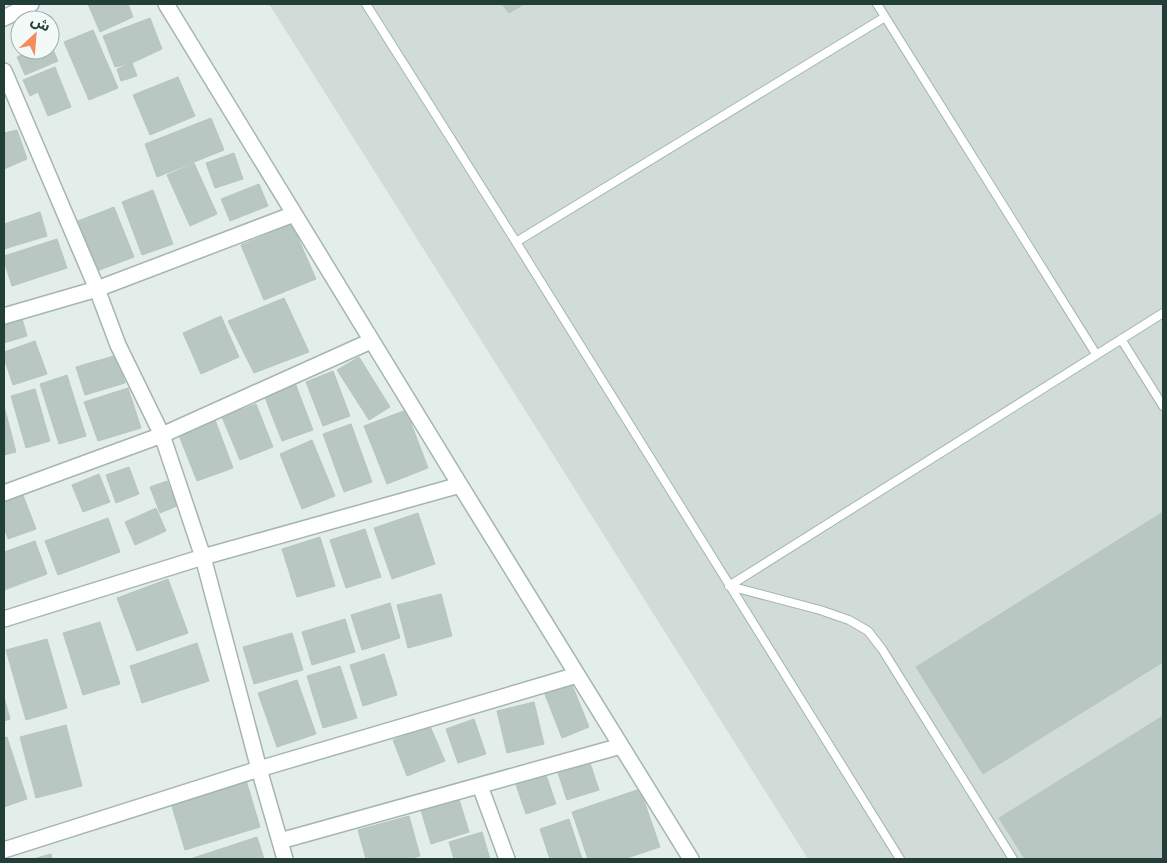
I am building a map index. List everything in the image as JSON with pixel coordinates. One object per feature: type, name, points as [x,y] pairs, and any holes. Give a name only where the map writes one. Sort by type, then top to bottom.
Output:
[{"type":"street","points":[[4,18],[30,4]]},
{"type":"street","points":[[166,4],[621,746],[687,858]]},
{"type":"street","points":[[4,71],[97,289],[118,344],[162,435],[202,557],[285,859]]},
{"type":"street","points":[[4,316],[97,289],[294,214]]},
{"type":"street","points":[[4,493],[162,435],[371,341]]},
{"type":"street","points":[[4,619],[202,557],[460,485]]},
{"type":"street","points":[[4,850],[259,769],[577,675]]},
{"type":"street","points":[[280,841],[621,746]]},
{"type":"street","points":[[480,786],[507,859]]},
{"type":"lane","points":[[366,4],[900,859]]},
{"type":"lane","points":[[877,4],[1096,354]]},
{"type":"lane","points":[[516,242],[885,17]]},
{"type":"lane","points":[[729,586],[1163,313]]},
{"type":"lane","points":[[1121,339],[1163,406]]},
{"type":"lane","points":[[729,586],[820,610],[849,620],[868,631],[882,649],[1013,859]]},
{"type":"shaded area","points":[[269,4],[1163,4],[1163,859],[808,859]]},
{"type":"building","points":[[88,4],[128,4],[133,17],[100,32]]},
{"type":"building","points":[[502,4],[524,4],[509,13]]},
{"type":"building","points":[[150,18],[162,49],[132,63],[115,67],[103,36]]},
{"type":"building","points":[[93,30],[118,88],[89,100],[64,42]]},
{"type":"building","points":[[18,60],[58,61],[25,75]]},
{"type":"building","points":[[132,63],[137,76],[121,81],[117,69]]},
{"type":"building","points":[[55,67],[71,107],[48,116],[38,92],[30,96],[23,80]]},
{"type":"building","points":[[178,77],[195,116],[150,135],[133,95]]},
{"type":"building","points":[[211,118],[224,150],[157,177],[145,144]]},
{"type":"building","points":[[17,130],[27,159],[4,169],[4,133]]},
{"type":"building","points":[[234,153],[243,179],[215,188],[206,163]]},
{"type":"building","points":[[194,163],[217,214],[190,226],[167,175]]},
{"type":"building","points":[[259,184],[268,206],[230,221],[221,199]]},
{"type":"building","points":[[153,190],[173,244],[142,255],[122,202]]},
{"type":"building","points":[[114,207],[134,257],[97,271],[78,221]]},
{"type":"building","points":[[40,212],[47,236],[4,249],[4,224]]},
{"type":"building","points":[[292,224],[316,279],[264,300],[241,245]]},
{"type":"building","points":[[57,239],[67,268],[12,286],[4,256]]},
{"type":"building","points":[[284,298],[309,352],[254,373],[228,321]]},
{"type":"building","points":[[21,315],[27,336],[4,343],[4,320]]},
{"type":"building","points":[[221,316],[239,357],[201,374],[183,333]]},
{"type":"building","points":[[35,341],[47,374],[13,385],[4,358],[4,352]]},
{"type":"building","points":[[117,355],[125,383],[85,395],[76,367]]},
{"type":"building","points":[[359,357],[390,407],[369,420],[337,370]]},
{"type":"building","points":[[333,371],[350,416],[323,426],[306,382]]},
{"type":"building","points":[[67,375],[86,436],[59,444],[40,384]]},
{"type":"building","points":[[295,383],[313,430],[282,441],[264,395]]},
{"type":"building","points":[[128,388],[141,428],[98,441],[84,402]]},
{"type":"building","points":[[35,389],[50,441],[26,448],[11,396]]},
{"type":"building","points":[[256,404],[273,447],[240,460],[222,417]]},
{"type":"building","points":[[4,406],[16,452],[4,455]]},
{"type":"building","points":[[406,410],[428,468],[387,484],[364,426]]},
{"type":"building","points":[[215,420],[233,468],[197,481],[178,433]]},
{"type":"building","points":[[351,424],[372,482],[344,492],[323,434]]},
{"type":"building","points":[[312,440],[335,496],[302,509],[280,454]]},
{"type":"building","points":[[129,467],[139,494],[116,503],[106,475]]},
{"type":"building","points":[[99,474],[110,502],[83,512],[72,485]]},
{"type":"building","points":[[167,481],[177,506],[160,513],[150,487]]},
{"type":"building","points":[[23,495],[36,529],[8,539],[4,527],[4,502]]},
{"type":"building","points":[[156,508],[166,531],[135,545],[125,522]]},
{"type":"building","points":[[1163,512],[1163,662],[983,774],[916,667]]},
{"type":"building","points":[[418,513],[435,564],[392,579],[374,528]]},
{"type":"building","points":[[108,518],[120,552],[58,575],[45,541]]},
{"type":"building","points":[[365,529],[381,577],[346,588],[330,540]]},
{"type":"building","points":[[320,537],[335,586],[297,597],[282,549]]},
{"type":"building","points":[[35,541],[47,574],[4,590],[4,552]]},
{"type":"building","points":[[168,579],[188,633],[137,651],[117,598]]},
{"type":"building","points":[[441,594],[452,636],[408,648],[397,605]]},
{"type":"building","points":[[390,603],[400,638],[362,650],[351,615]]},
{"type":"building","points":[[345,619],[355,652],[312,665],[302,632]]},
{"type":"building","points":[[100,622],[120,684],[83,695],[63,633]]},
{"type":"building","points":[[292,633],[303,670],[254,684],[243,647]]},
{"type":"building","points":[[47,639],[67,708],[26,720],[6,650]]},
{"type":"building","points":[[197,643],[209,681],[142,703],[130,666]]},
{"type":"building","points":[[384,654],[397,695],[363,706],[350,665]]},
{"type":"building","points":[[340,666],[357,718],[323,728],[307,676]]},
{"type":"building","points":[[297,680],[316,734],[277,747],[258,693]]},
{"type":"building","points":[[571,682],[589,727],[562,738],[544,692]]},
{"type":"building","points":[[4,697],[10,719],[4,721]]},
{"type":"building","points":[[534,702],[544,744],[507,753],[497,711]]},
{"type":"building","points":[[1163,716],[1163,859],[1025,859],[999,818]]},
{"type":"building","points":[[474,719],[486,754],[458,763],[446,729]]},
{"type":"building","points":[[66,725],[82,786],[36,798],[20,737]]},
{"type":"building","points":[[430,726],[445,761],[407,776],[393,740]]},
{"type":"building","points":[[7,737],[27,799],[4,807],[4,738]]},
{"type":"building","points":[[589,760],[599,790],[567,800],[557,770]]},
{"type":"building","points":[[545,772],[556,804],[526,814],[515,782]]},
{"type":"building","points":[[246,780],[260,827],[185,850],[171,803]]},
{"type":"building","points":[[640,789],[660,847],[624,859],[588,859],[572,812]]},
{"type":"building","points":[[459,799],[469,832],[431,844],[421,810]]},
{"type":"building","points":[[409,816],[420,856],[407,859],[366,859],[358,830]]},
{"type":"building","points":[[569,819],[582,859],[550,859],[540,829]]},
{"type":"building","points":[[482,832],[490,859],[454,859],[449,842]]},
{"type":"building","points":[[257,837],[264,859],[190,859]]},
{"type":"building","points":[[51,854],[52,859],[33,859]]}]
